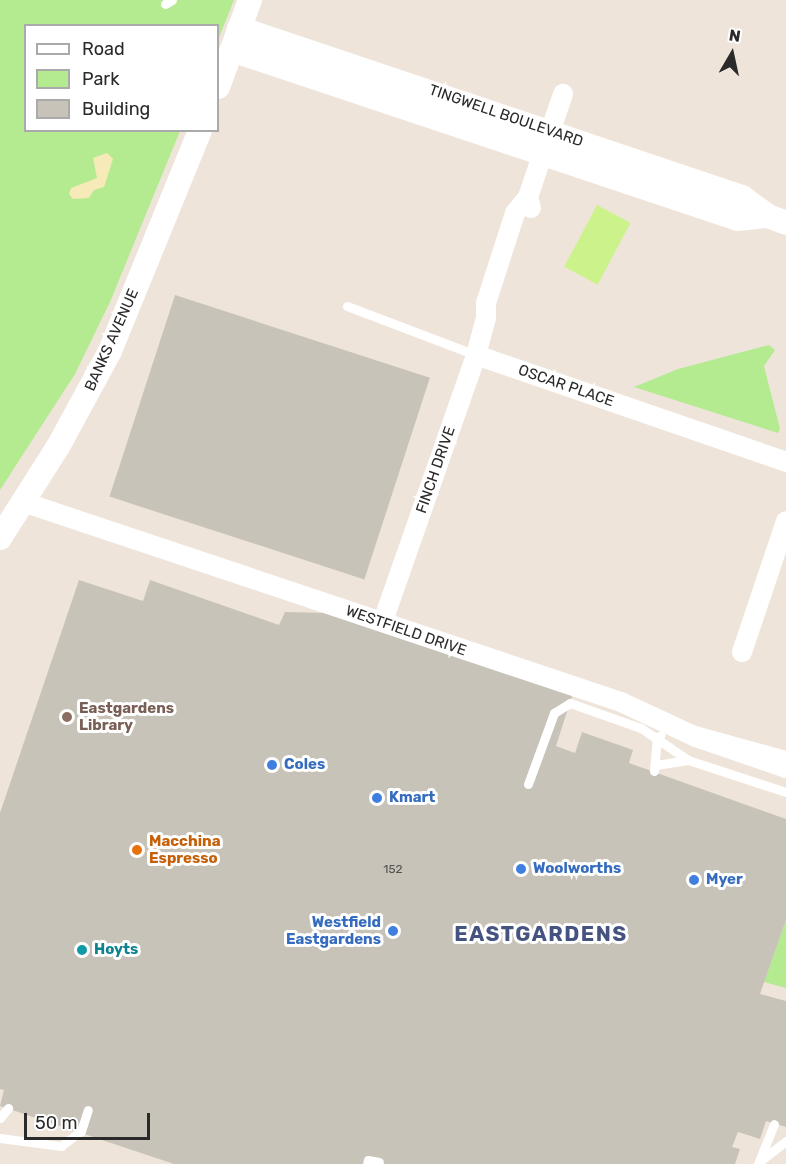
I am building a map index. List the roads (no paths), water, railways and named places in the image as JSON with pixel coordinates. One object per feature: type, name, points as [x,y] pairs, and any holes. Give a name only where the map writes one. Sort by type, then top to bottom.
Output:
[{"type":"street","points":[[219,84],[250,0]]},
{"type":"street","name":"TINGWELL BOULEVARD","points":[[235,39],[545,143],[742,197],[777,219]]},
{"type":"street","name":"FINCH DRIVE","points":[[382,621],[476,355],[486,318],[486,303],[515,213],[528,196],[563,94]]},
{"type":"street","name":"BANKS AVENUE","points":[[0,538],[110,351],[199,132]]},
{"type":"street","name":"OSCAR PLACE","points":[[476,355],[786,462]]},
{"type":"street","name":"WESTFIELD DRIVE","points":[[23,502],[645,710],[696,737],[786,768]]},
{"type":"street","points":[[742,652],[786,521]]},
{"type":"lane","name":"OSCAR PLACE","points":[[347,306],[476,355]]},
{"type":"lane","points":[[528,784],[554,713],[570,703],[641,728],[688,760],[786,792]]},
{"type":"lane","points":[[657,737],[680,730],[706,730],[786,755]]},
{"type":"lane","points":[[657,737],[655,768],[688,760]]},
{"type":"lane","points":[[0,1118],[8,1108]]},
{"type":"lane","points":[[0,1138],[61,1146],[81,1131],[88,1110]]},
{"type":"lane","points":[[758,1163],[774,1124]]},
{"type":"lane","points":[[758,1163],[786,1141]]},
{"type":"lane","points":[[367,1164],[368,1160],[379,1162]]},
{"type":"place","name":"Eastgardens Library","points":[[67,717]]},
{"type":"place","name":"Coles","points":[[272,765]]},
{"type":"place","name":"Kmart","points":[[377,798]]},
{"type":"place","name":"Macchina Espresso","points":[[137,850]]},
{"type":"place","name":"Woolworths","points":[[521,869]]},
{"type":"place","name":"Myer","points":[[694,880]]},
{"type":"place","name":"Westfield Eastgardens","points":[[393,931]]},
{"type":"place","name":"Hoyts","points":[[82,950]]},
{"type":"district","name":"EASTGARDENS","points":[[541,934]]}]
